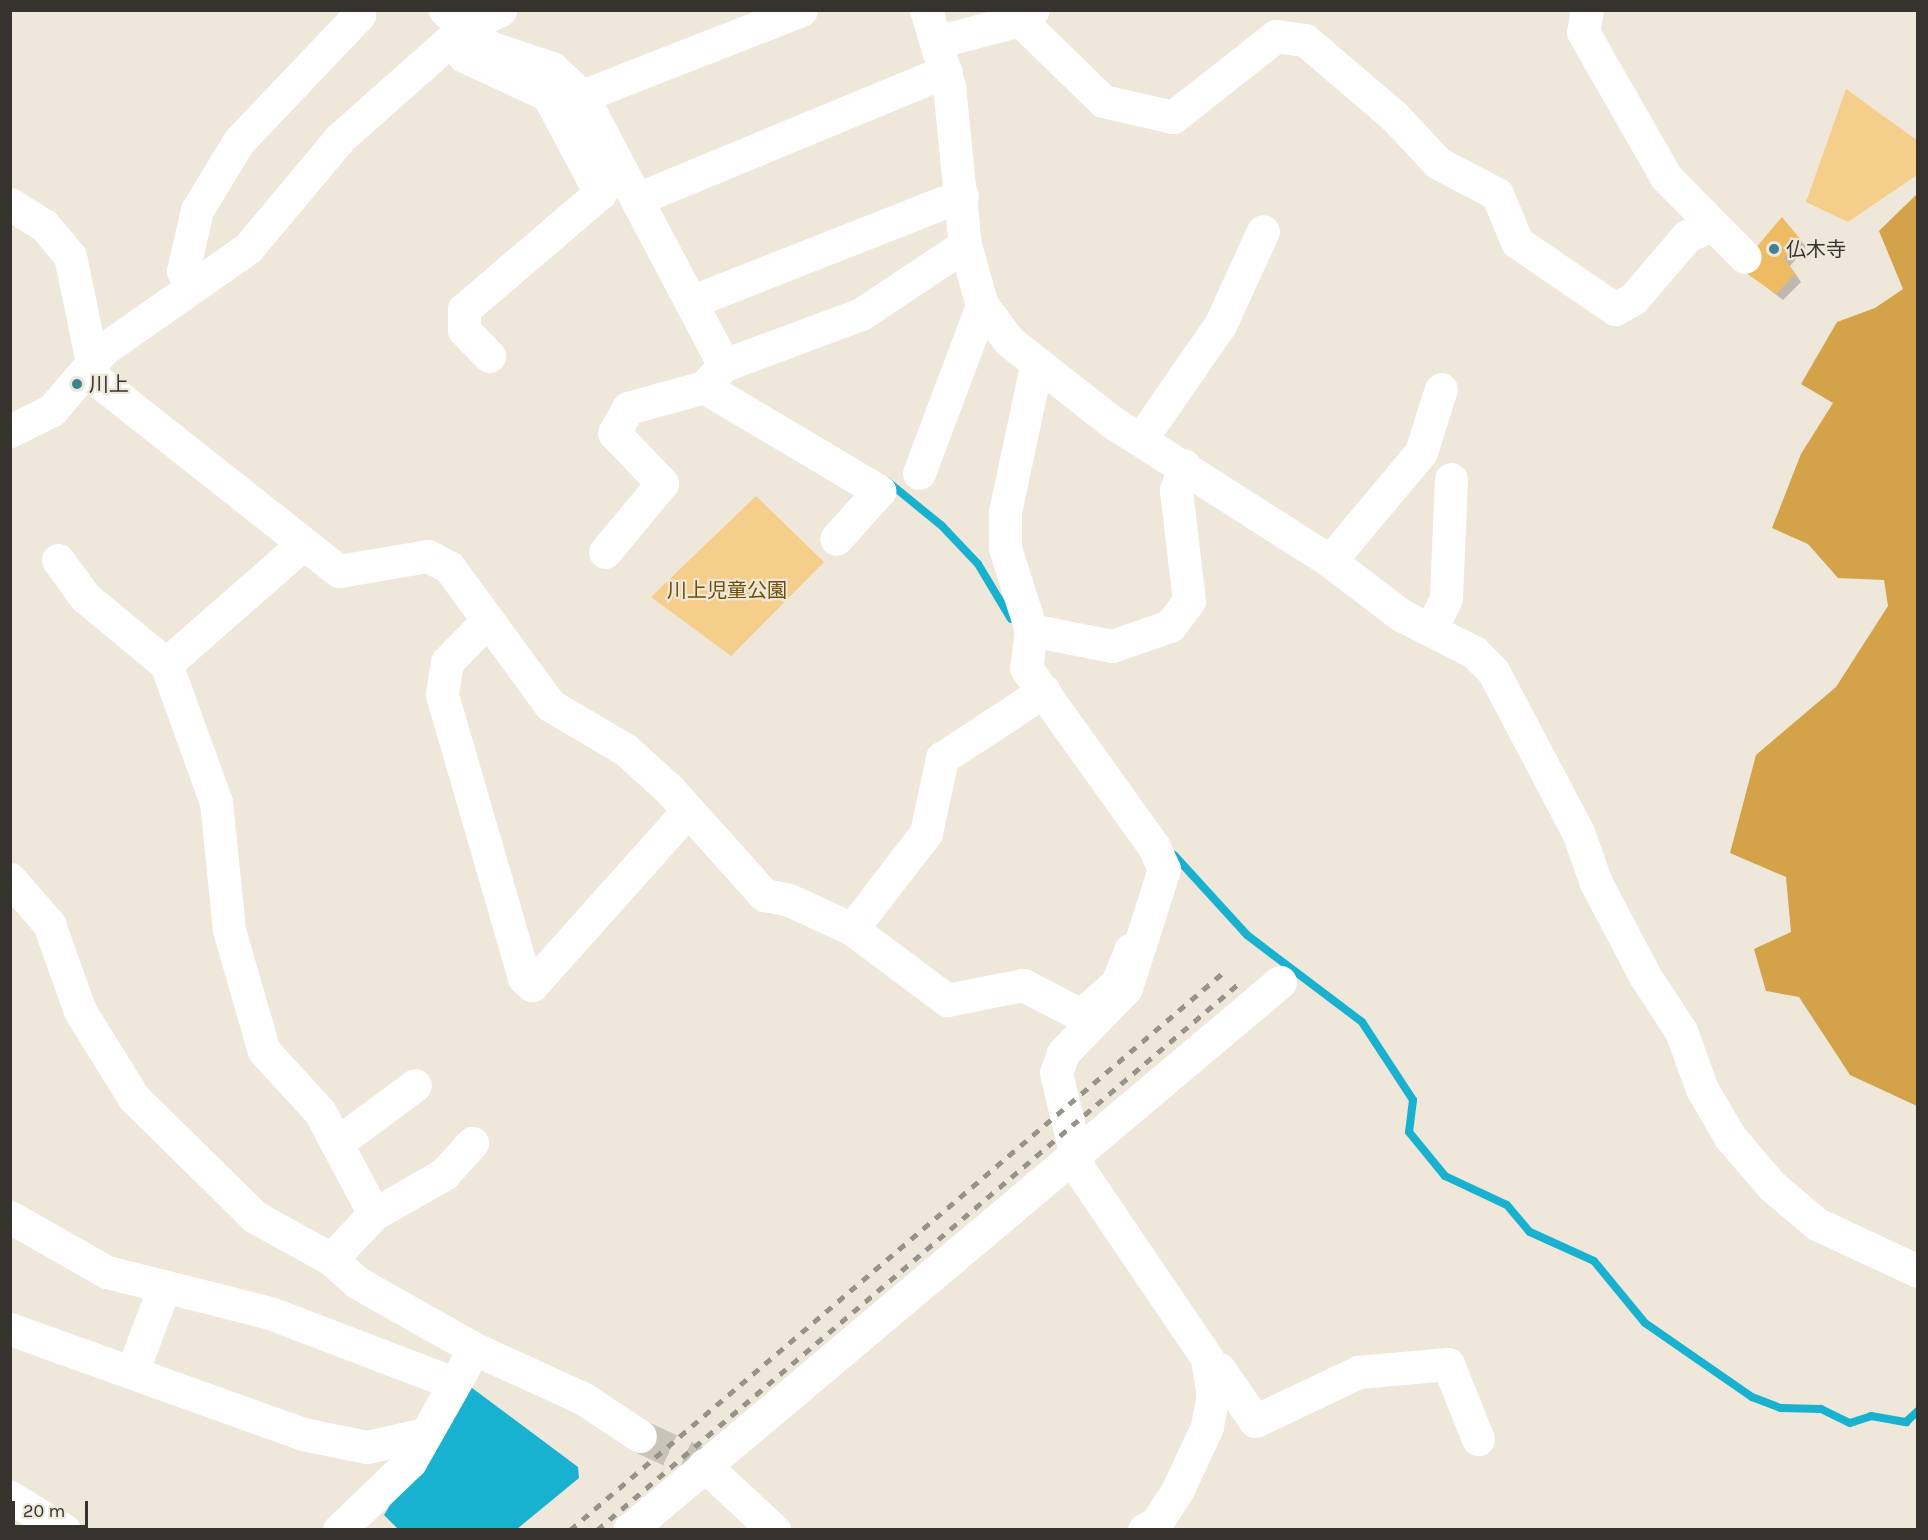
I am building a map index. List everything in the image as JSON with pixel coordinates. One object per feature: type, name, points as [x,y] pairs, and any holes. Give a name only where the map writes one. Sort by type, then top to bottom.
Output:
[{"type":"street","points":[[10,431],[52,410],[90,367],[196,282],[248,248],[340,138],[453,36],[500,10]]},
{"type":"street","points":[[582,96],[801,10]]},
{"type":"street","points":[[926,10],[941,57],[962,195],[965,245],[982,305],[1036,366],[1141,439],[1185,465],[1330,561],[1401,615],[1474,652],[1493,670],[1578,832],[1596,883],[1644,976],[1681,1031],[1702,1089],[1730,1137],[1772,1186],[1817,1224],[1917,1271]]},
{"type":"street","points":[[1587,10],[1583,32],[1666,177],[1745,257]]},
{"type":"street","points":[[196,282],[183,271],[197,210],[239,141],[363,12]]},
{"type":"street","points":[[637,199],[1026,15],[1103,101],[1173,117],[1276,36],[1305,39],[1395,117],[1438,164],[1497,194],[1517,242],[1615,309],[1633,299],[1687,236],[1712,225]]},
{"type":"street","points":[[453,36],[552,68],[582,96],[693,301],[713,376],[879,490],[836,539]]},
{"type":"street","points":[[453,36],[548,95],[600,193],[464,309],[464,330],[489,356]]},
{"type":"street","points":[[693,301],[962,195]]},
{"type":"street","points":[[10,204],[44,225],[70,256],[90,367],[302,546],[339,571],[428,556],[449,567],[550,705],[626,750],[669,789],[686,813],[764,895],[789,900],[852,929],[947,1000],[1023,985],[1081,1015],[1117,982],[1130,950],[1138,949]]},
{"type":"street","points":[[1141,439],[1220,325],[1263,231]]},
{"type":"street","points":[[605,552],[662,483],[614,433],[628,408],[713,376],[861,314],[965,245]]},
{"type":"street","points":[[920,474],[982,305]]},
{"type":"street","points":[[1036,366],[1005,536],[1030,645],[1044,691],[1154,848],[1164,869],[1126,988],[1063,1053],[1056,1073],[1079,1169],[1208,1366],[1213,1395],[1207,1426],[1177,1491],[1156,1523],[1144,1530]]},
{"type":"street","points":[[1330,561],[1421,452],[1441,389]]},
{"type":"street","points":[[1030,645],[1112,646],[1170,626],[1189,601],[1176,490],[1185,465]]},
{"type":"street","points":[[1431,629],[1446,598],[1450,479]]},
{"type":"street","points":[[166,664],[302,546]]},
{"type":"street","points":[[58,560],[86,597],[166,664],[216,802],[229,930],[264,1051],[320,1112],[374,1214]]},
{"type":"street","points":[[487,621],[447,662],[442,695],[524,978],[532,984],[686,813]]},
{"type":"street","points":[[852,929],[926,833],[942,758],[1044,691]]},
{"type":"street","points":[[10,879],[49,924],[80,1011],[134,1098],[255,1217],[331,1259],[358,1283],[477,1350],[584,1399],[640,1436]]},
{"type":"street","points":[[629,1530],[1280,982]]},
{"type":"street","points":[[338,1143],[415,1085]]},
{"type":"street","points":[[331,1259],[374,1214],[444,1174],[472,1143]]},
{"type":"street","points":[[10,1218],[107,1272],[163,1290],[270,1313],[451,1382]]},
{"type":"street","points":[[132,1372],[163,1290]]},
{"type":"street","points":[[10,1329],[314,1436],[368,1447],[424,1434]]},
{"type":"street","points":[[339,1530],[410,1461],[451,1382],[477,1350]]},
{"type":"street","points":[[1208,1366],[1219,1369],[1255,1421],[1358,1372],[1448,1364],[1478,1439]]},
{"type":"street","points":[[704,1465],[774,1530]]},
{"type":"street","points":[[10,1497],[64,1530]]},
{"type":"green space","points":[[1846,89],[1918,141],[1917,175],[1848,222],[1806,202]]},
{"type":"green space","name":"川上児童公園","points":[[756,496],[824,562],[731,656],[651,597]]},
{"type":"shaded area","points":[[1917,194],[1917,1106],[1850,1075],[1799,997],[1766,991],[1754,949],[1791,932],[1786,877],[1730,853],[1756,755],[1836,687],[1888,606],[1884,580],[1838,578],[1808,544],[1772,528],[1801,454],[1833,403],[1801,384],[1837,322],[1875,308],[1903,289],[1879,231]]},
{"type":"water","points":[[464,1382],[578,1467],[579,1478],[517,1529],[398,1529],[384,1515]]},
{"type":"building","name":"仏木寺","points":[[1782,217],[1800,239],[1784,258],[1795,274],[1776,294],[1739,268]]},
{"type":"waterway","points":[[887,481],[942,526],[978,564],[1011,619]]},
{"type":"waterway","points":[[1174,855],[1247,935],[1362,1022],[1413,1100],[1409,1132],[1445,1176],[1507,1205],[1530,1232],[1594,1261],[1645,1323],[1752,1397],[1781,1408],[1821,1409],[1850,1423],[1871,1416],[1906,1422],[1918,1411]]},
{"type":"tunnel","points":[[640,1436],[704,1465]]},
{"type":"railway","points":[[570,1530],[1225,971]]},
{"type":"railway","points":[[597,1530],[1237,985]]},
{"type":"place","name":"仏木寺","points":[[1774,249]]},
{"type":"place","name":"川上","points":[[77,384]]}]
